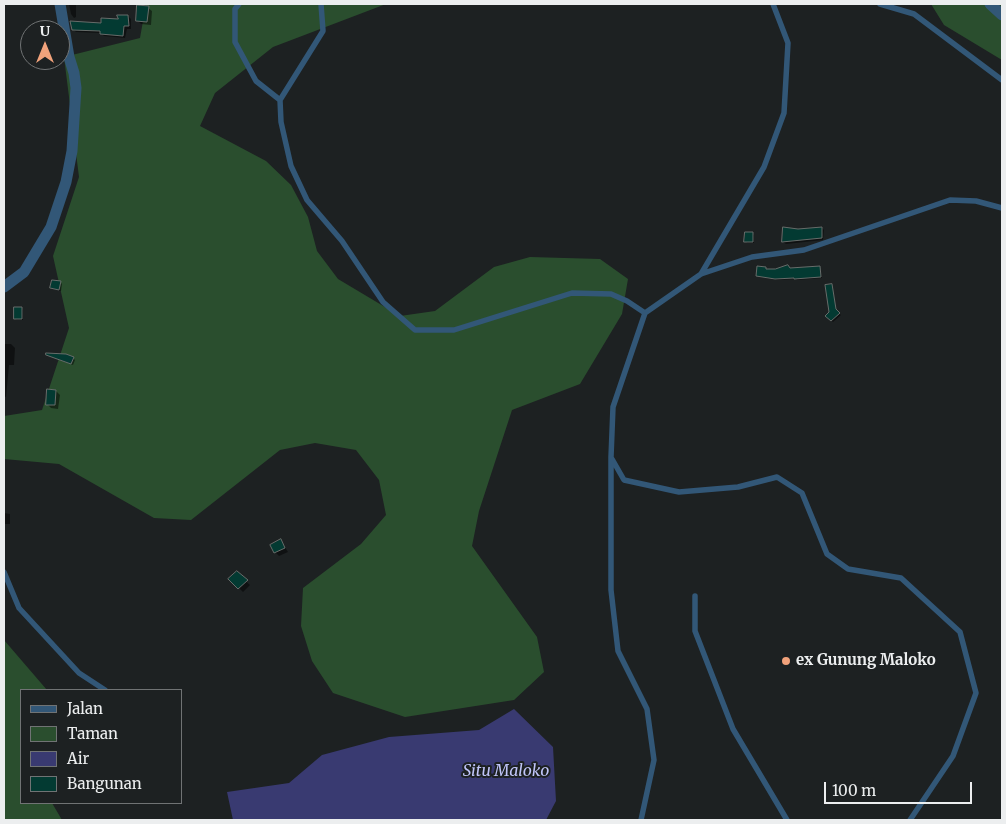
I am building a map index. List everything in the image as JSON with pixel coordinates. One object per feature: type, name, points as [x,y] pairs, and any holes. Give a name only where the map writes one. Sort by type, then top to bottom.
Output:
[{"type":"street","points":[[4,287],[24,272],[51,227],[66,182],[72,151],[76,88],[60,4]]},
{"type":"street","points":[[990,4],[1002,15]]},
{"type":"lane","points":[[239,4],[235,9],[235,42],[256,81],[280,100]]},
{"type":"lane","points":[[321,4],[323,31],[280,100],[281,122],[291,166],[307,200],[342,241],[383,302],[415,330],[454,330],[572,293],[611,294],[627,301],[644,313]]},
{"type":"lane","points":[[701,274],[764,167],[784,113],[788,43],[773,4]]},
{"type":"lane","points":[[880,4],[914,14],[1002,80]]},
{"type":"lane","points":[[641,820],[654,760],[647,709],[618,651],[611,590],[611,457],[613,407],[644,313],[701,274],[752,257],[804,250],[950,200],[976,202],[1002,208]]},
{"type":"lane","points":[[611,457],[624,480],[679,492],[738,487],[777,477],[802,493],[827,554],[848,569],[901,578],[960,632],[976,692],[953,756],[910,820]]},
{"type":"lane","points":[[4,572],[19,608],[79,673],[103,689]]},
{"type":"lane","points":[[695,596],[695,631],[733,730],[787,820]]},
{"type":"green space","points":[[146,4],[386,4],[273,47],[215,93],[200,126],[266,161],[291,185],[308,217],[317,251],[338,279],[400,316],[435,311],[494,267],[530,257],[600,259],[628,279],[622,314],[580,384],[512,410],[479,511],[472,546],[537,637],[544,672],[514,700],[405,717],[333,693],[312,661],[301,626],[303,588],[361,544],[386,515],[379,480],[356,450],[315,443],[280,450],[191,520],[154,518],[59,464],[4,459],[4,416],[42,410],[69,328],[53,256],[79,177],[66,70],[70,70],[70,56],[140,38]]},
{"type":"green space","points":[[931,4],[1002,4],[1002,60],[944,25]]},
{"type":"green space","points":[[4,640],[46,689],[20,689],[20,804],[53,804],[62,820],[4,820]]},
{"type":"water","name":"Situ Maloko","points":[[514,709],[553,747],[556,801],[546,820],[233,820],[227,792],[289,783],[322,755],[389,737],[479,730]]},
{"type":"building","points":[[137,5],[149,6],[147,22],[136,21]]},
{"type":"building","points":[[117,15],[128,15],[129,26],[124,26],[123,36],[100,34],[100,31],[72,30],[70,21],[101,23],[101,18],[118,19]]},
{"type":"building","points":[[783,227],[798,229],[822,227],[822,238],[782,242]]},
{"type":"building","points":[[745,232],[753,232],[753,242],[744,242]]},
{"type":"building","points":[[788,265],[790,268],[820,266],[821,277],[775,279],[756,276],[757,266],[775,269]]},
{"type":"building","points":[[52,280],[61,281],[59,290],[50,288]]},
{"type":"building","points":[[832,284],[836,309],[840,313],[831,321],[825,316],[829,312],[825,285]]},
{"type":"building","points":[[14,307],[22,307],[22,319],[14,319]]},
{"type":"building","points":[[46,353],[66,354],[74,357],[71,364],[46,355]]},
{"type":"building","points":[[47,389],[56,390],[55,405],[46,405]]},
{"type":"building","points":[[281,539],[285,548],[274,553],[270,545]]},
{"type":"building","points":[[237,571],[248,580],[238,589],[228,579]]},
{"type":"place","name":"ex Gunung Maloko","points":[[786,661]]}]
